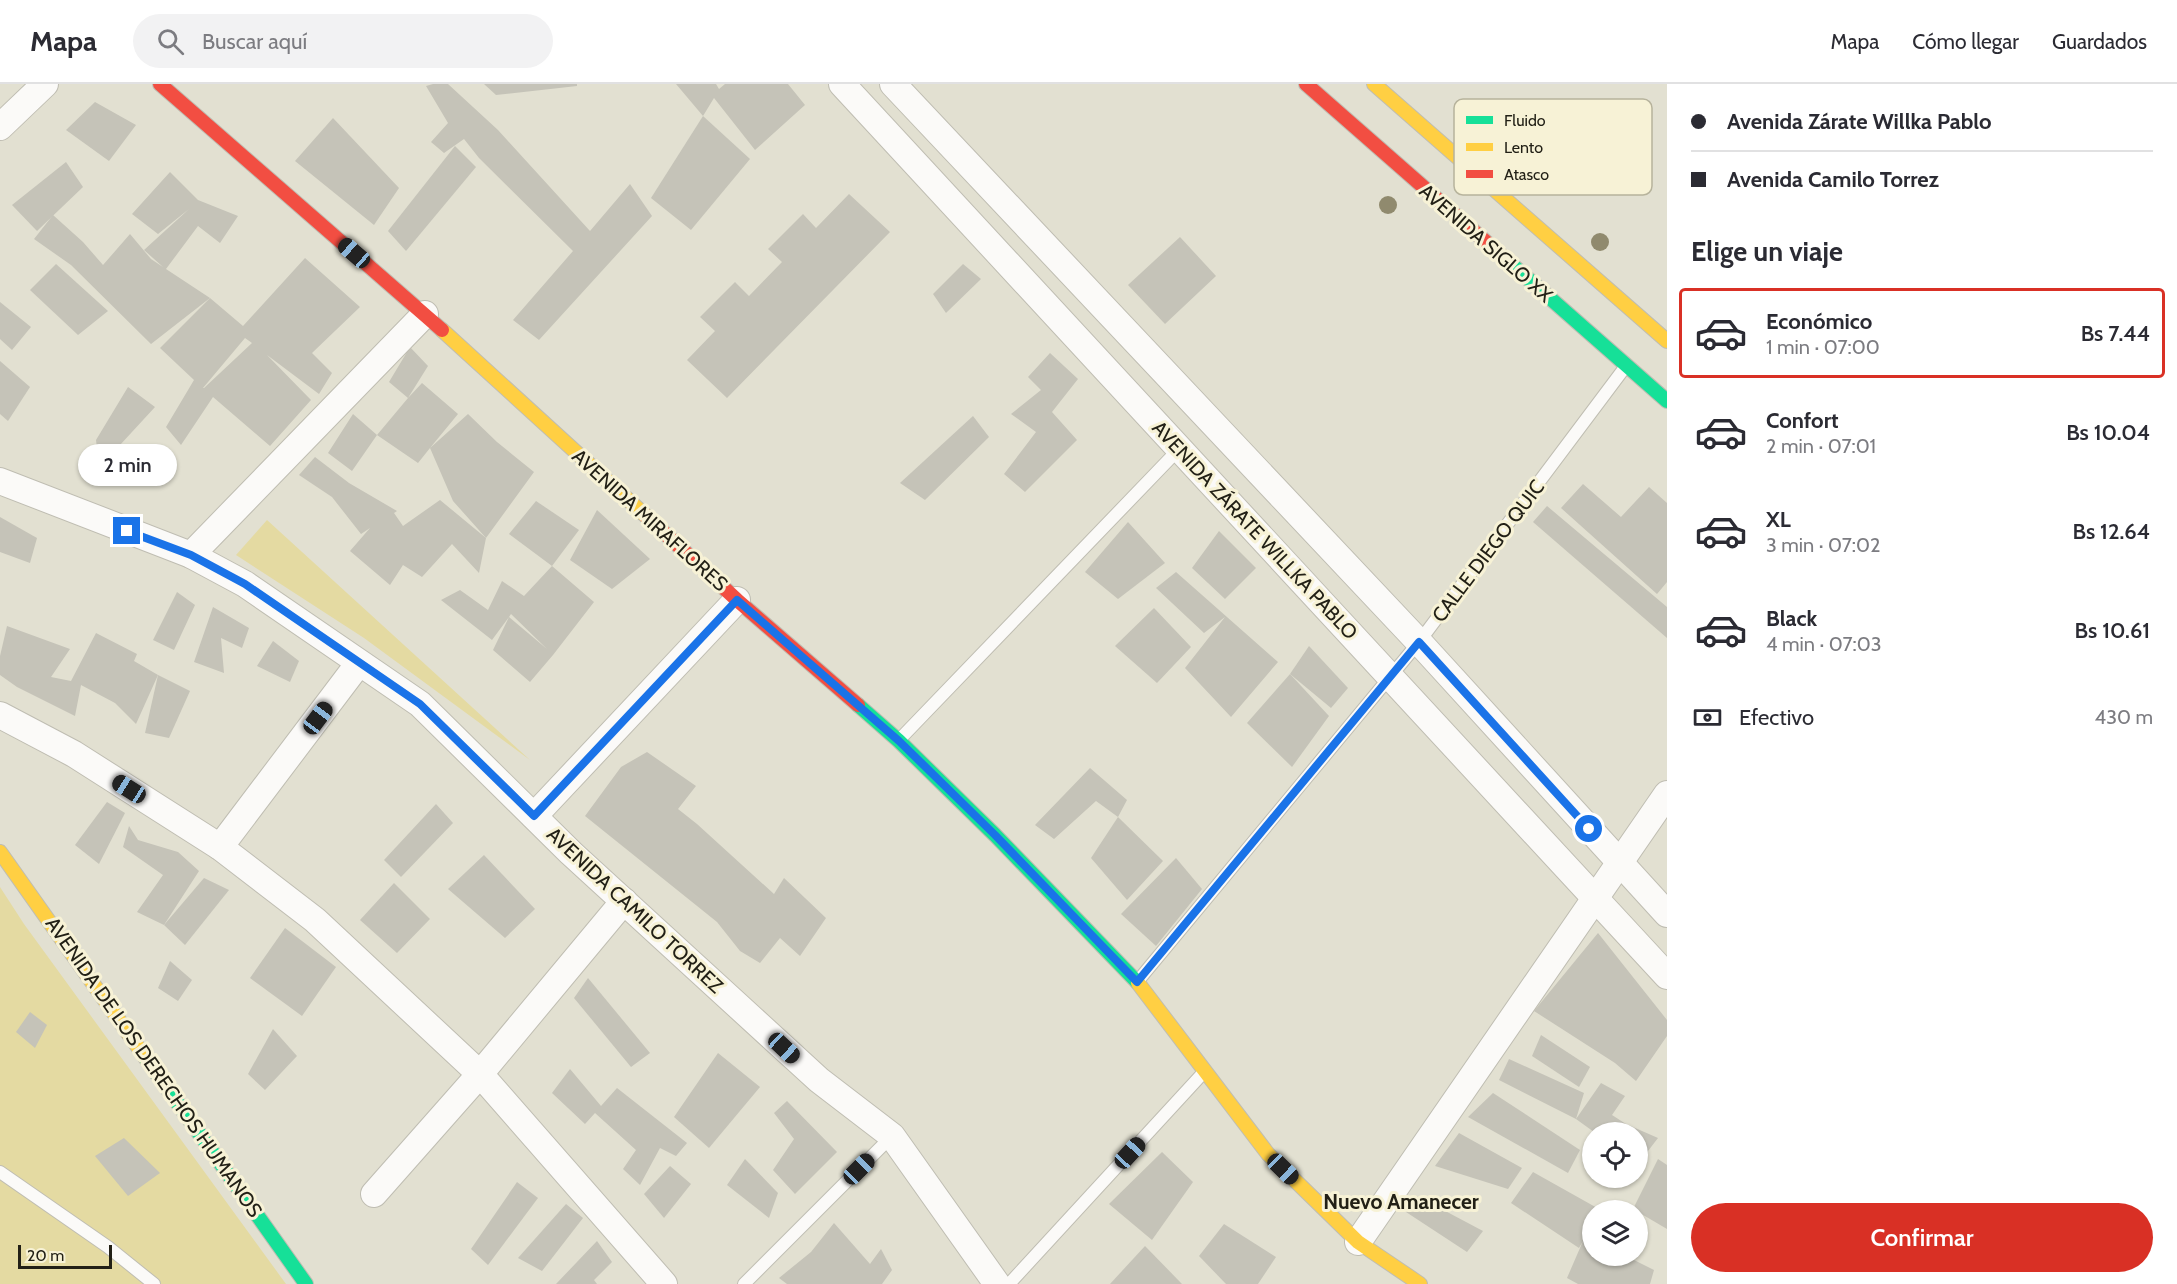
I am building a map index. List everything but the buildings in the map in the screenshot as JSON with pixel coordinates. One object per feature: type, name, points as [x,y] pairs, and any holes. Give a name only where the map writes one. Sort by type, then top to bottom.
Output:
[{"type":"main road","name":"AVENIDA MIRAFLORES","points":[[160,84],[425,314],[737,600],[899,741],[995,835],[1137,982],[1268,1154],[1358,1242],[1420,1284]]},
{"type":"main road","name":"AVENIDA SIGLO XX","points":[[1306,84],[1667,401]]},
{"type":"main road","points":[[1374,84],[1454,154]]},
{"type":"main road","points":[[1501,195],[1667,341]]},
{"type":"main road","name":"AVENIDA DE LOS DERECHOS HUMANOS","points":[[0,852],[306,1284]]},
{"type":"street","points":[[0,127],[45,84]]},
{"type":"street","name":"AVENIDA ZÁRATE WILLKA PABLO","points":[[842,84],[1667,976]]},
{"type":"street","points":[[893,84],[1419,642],[1667,914]]},
{"type":"street","points":[[191,555],[425,314]]},
{"type":"street","name":"AVENIDA CAMILO TORREZ","points":[[0,481],[191,555],[245,584],[420,704],[571,853],[819,1080],[892,1136],[997,1284]]},
{"type":"street","points":[[534,816],[737,600]]},
{"type":"street","points":[[220,847],[360,663]]},
{"type":"street","points":[[0,715],[74,754],[220,847],[315,920],[480,1074],[664,1284]]},
{"type":"street","points":[[1358,1242],[1667,794]]},
{"type":"street","points":[[374,1194],[480,1074],[624,901]]},
{"type":"lane","name":"CALLE DIEGO QUIC","points":[[1137,982],[1419,642],[1627,365]]},
{"type":"lane","points":[[899,741],[1179,448]]},
{"type":"lane","points":[[1009,1284],[1205,1071]]},
{"type":"lane","points":[[744,1284],[892,1136]]},
{"type":"lane","points":[[0,1172],[108,1247],[154,1284]]},
{"type":"shaded area","points":[[267,520],[530,760],[364,638],[236,555]]},
{"type":"shaded area","points":[[0,887],[24,924],[286,1284],[0,1284]]},
{"type":"traffic: fast","points":[[1501,255],[1667,401]]},
{"type":"traffic: fast","points":[[858,705],[899,741],[995,835],[1138,983]]},
{"type":"traffic: fast","points":[[145,1057],[306,1284]]},
{"type":"traffic: slow","points":[[1374,84],[1454,154]]},
{"type":"traffic: slow","points":[[1501,195],[1667,341]]},
{"type":"traffic: slow","points":[[442,330],[646,516]]},
{"type":"traffic: slow","points":[[0,852],[145,1057]]},
{"type":"traffic: slow","points":[[1138,983],[1268,1154],[1358,1242],[1420,1284]]},
{"type":"traffic: jam","points":[[160,84],[442,330]]},
{"type":"traffic: jam","points":[[1306,84],[1501,255]]},
{"type":"traffic: jam","points":[[646,516],[737,600],[858,705]]},
{"type":"district","name":"Nuevo Amanecer","points":[[1401,1202]]},
{"type":"route","points":[[127,531],[191,555],[245,584],[420,704],[534,816],[737,600],[899,741],[995,835],[1137,982],[1419,642],[1589,829]]}]
